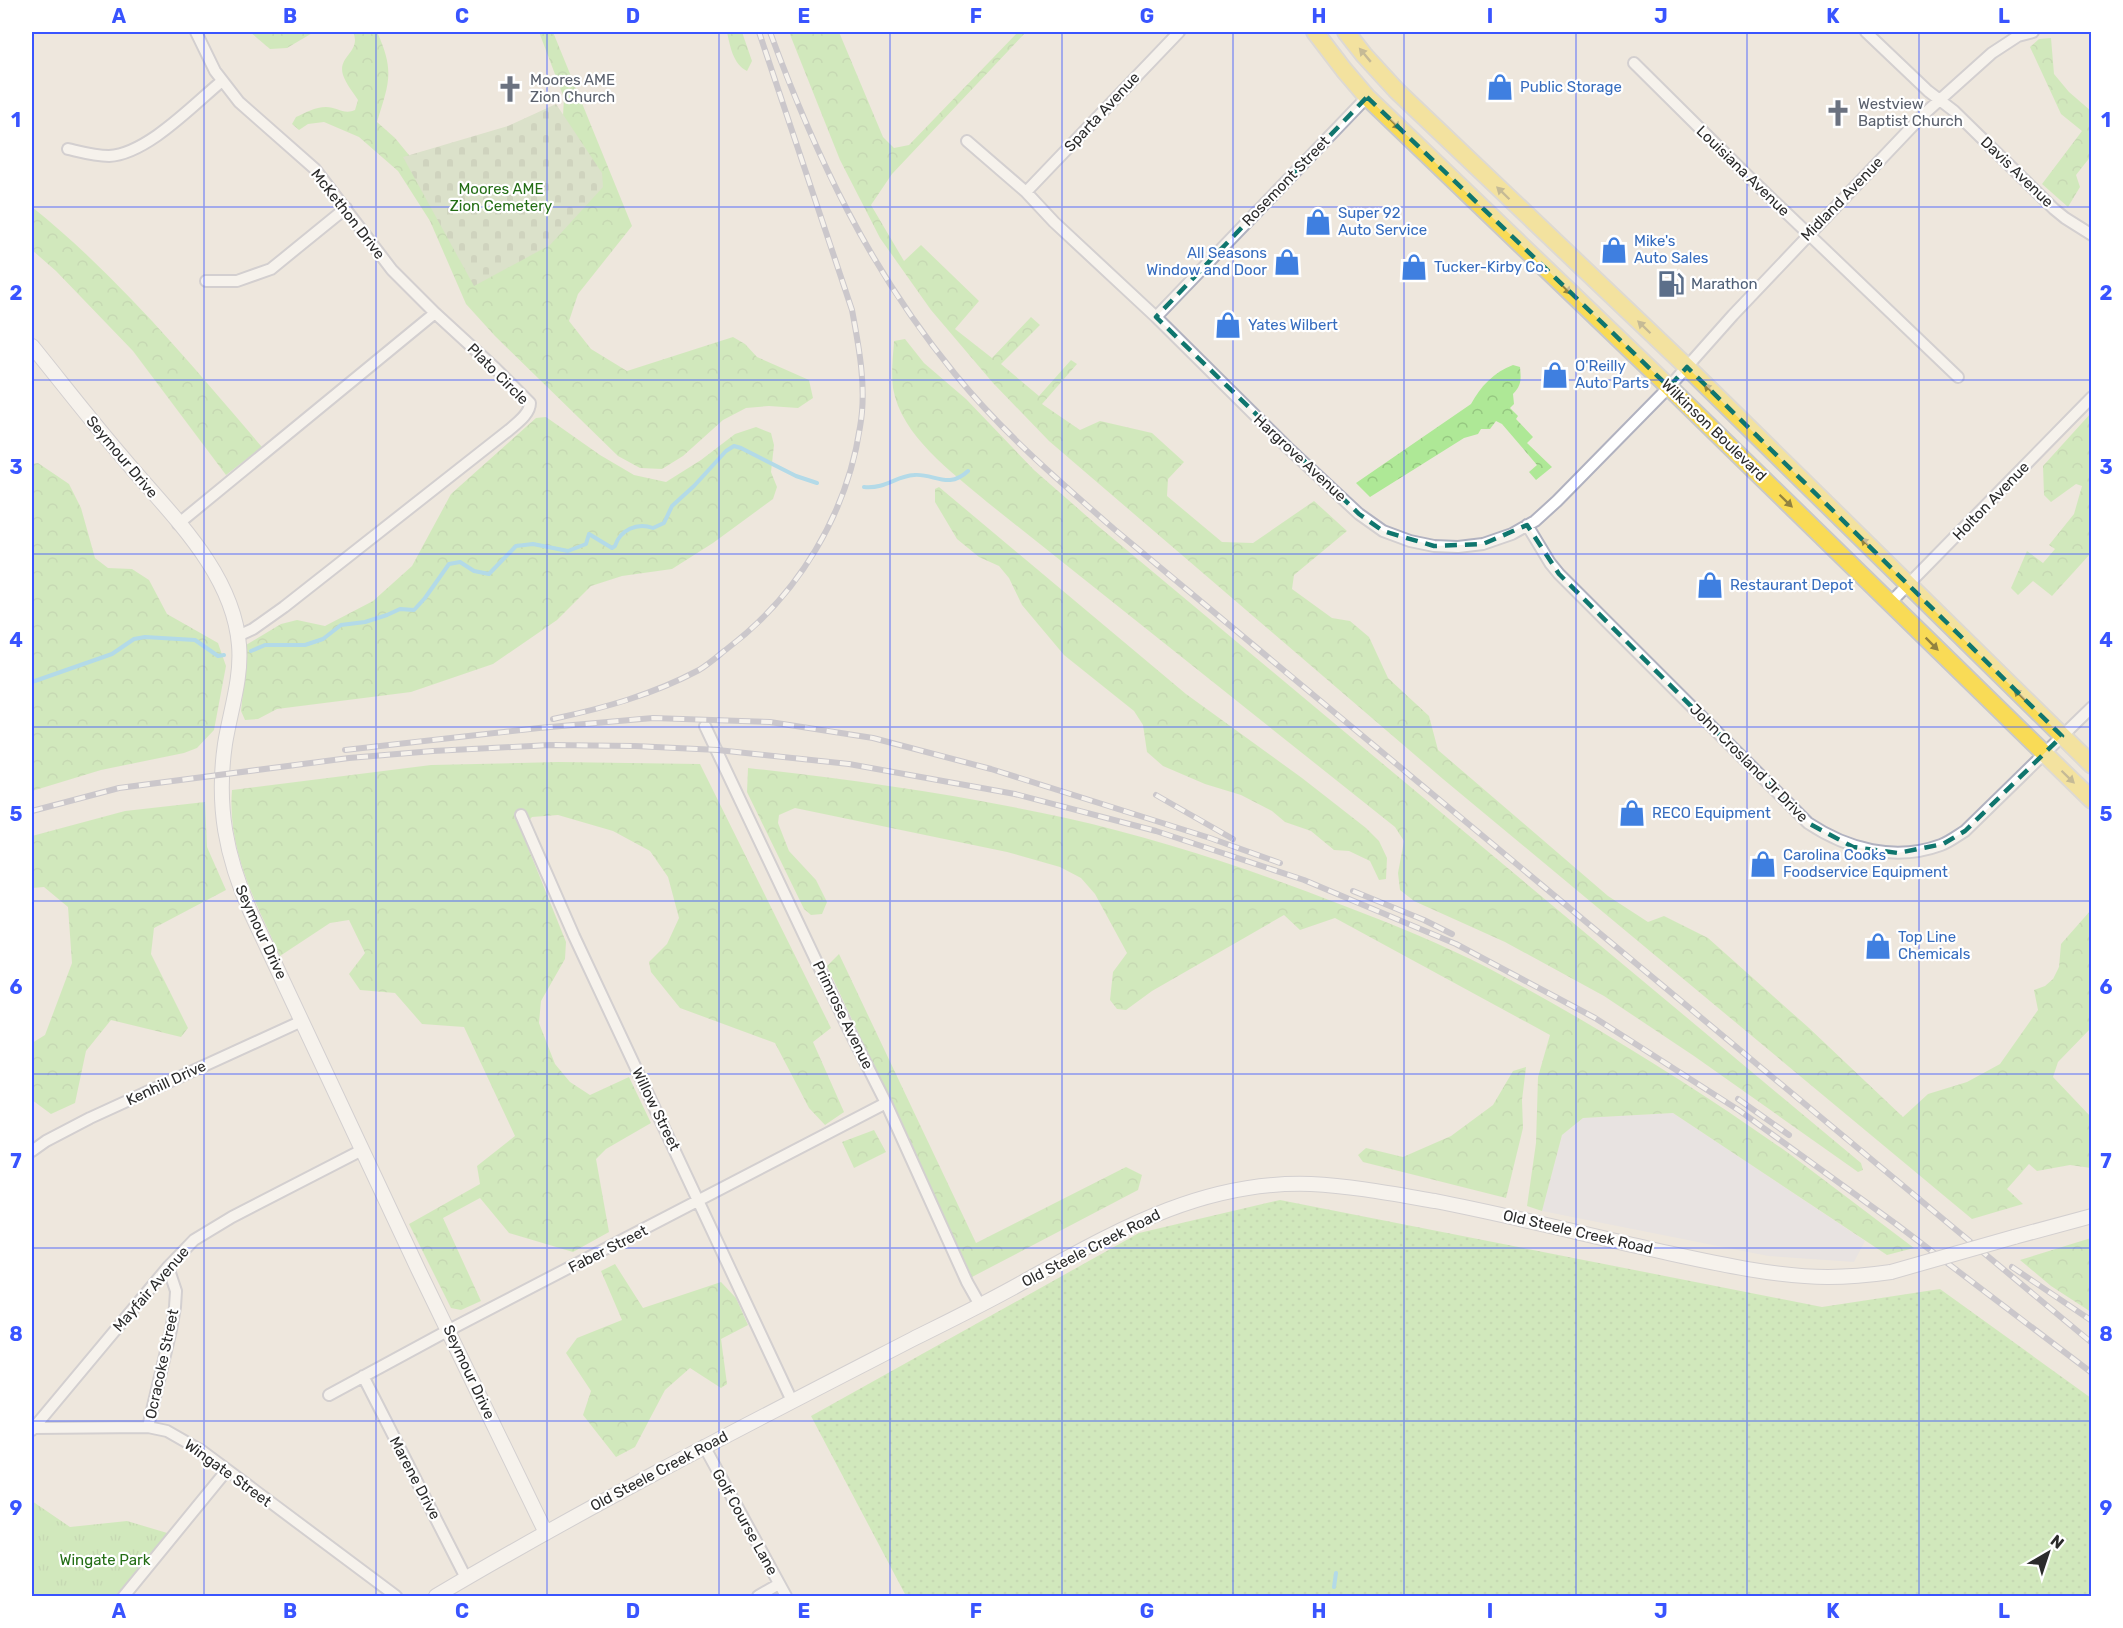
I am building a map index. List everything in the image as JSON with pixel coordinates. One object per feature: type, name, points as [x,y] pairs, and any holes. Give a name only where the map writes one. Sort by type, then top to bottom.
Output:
[{"type":"main road","name":"Wilkinson Boulevard","points":[[1315,32],[1367,97],[1669,387],[2091,800]]},
{"type":"main road","name":"Wilkinson Boulevard","points":[[1346,32],[1397,91],[1687,367],[2091,765]]},
{"type":"main road","name":"Seymour Drive","points":[[32,346],[205,557],[224,588],[233,612],[240,658],[225,746],[222,796],[228,852],[233,869],[248,907],[418,1269],[546,1533]]},
{"type":"main road","name":"Old Steele Creek Road","points":[[436,1596],[704,1446],[980,1305],[1095,1243],[1149,1216],[1221,1192],[1275,1184],[1339,1186],[1463,1207],[1684,1256],[1755,1269],[1827,1277],[1891,1272],[2091,1216]]},
{"type":"street","name":"McKethon Drive","points":[[196,32],[213,68],[222,81],[250,114],[315,169],[392,270],[435,314]]},
{"type":"street","name":"Sparta Avenue","points":[[1026,192],[1179,32]]},
{"type":"street","name":"Davis Avenue","points":[[1866,32],[1939,100],[1954,111],[2054,209],[2091,235]]},
{"type":"street","name":"Midland Avenue","points":[[1669,387],[1808,234],[1939,100],[1992,53],[2018,34],[2033,32]]},
{"type":"street","name":"Louisiana Avenue","points":[[1634,63],[1958,377]]},
{"type":"street","points":[[68,149],[111,156],[127,152],[148,142],[222,81]]},
{"type":"street","name":"Rosemont Street","points":[[1156,317],[1367,97]]},
{"type":"street","name":"Hargrove Avenue","points":[[967,141],[1026,192],[1054,222],[1156,317],[1287,447],[1359,514],[1383,531],[1410,541],[1434,546],[1458,547],[1483,544],[1512,534],[1557,501],[1669,387]]},
{"type":"street","points":[[206,281],[237,282],[271,269],[346,208]]},
{"type":"street","points":[[178,524],[435,314]]},
{"type":"street","name":"Plato Circle","points":[[238,636],[253,629],[284,607],[528,413],[531,407],[527,399],[435,314]]},
{"type":"street","name":"Holton Avenue","points":[[1890,603],[2091,398]]},
{"type":"street","name":"John Crosland Jr Drive","points":[[1527,525],[1559,574],[1804,819],[1828,837],[1853,847],[1894,853],[1919,852],[1943,844],[1965,831],[2091,706]]},
{"type":"street","name":"Primrose Avenue","points":[[705,726],[886,1103],[967,1282],[980,1305]]},
{"type":"street","name":"Willow Street","points":[[521,815],[584,957],[792,1401]]},
{"type":"street","name":"Kenhill Drive","points":[[32,1150],[90,1118],[302,1021]]},
{"type":"street","name":"Faber Street","points":[[329,1395],[449,1330],[886,1103]]},
{"type":"street","name":"Mayfair Avenue","points":[[32,1429],[168,1267],[194,1240],[232,1217],[362,1150]]},
{"type":"street","name":"Ocracoke Street","points":[[148,1426],[175,1307],[176,1291],[168,1267]]},
{"type":"street","name":"Marene Drive","points":[[363,1376],[466,1578]]},
{"type":"street","name":"Wingate Street","points":[[32,1429],[148,1426],[167,1431],[202,1451],[396,1596]]},
{"type":"street","name":"Golf Course Lane","points":[[704,1446],[786,1596]]},
{"type":"street","points":[[124,1596],[227,1470]]},
{"type":"street","points":[[758,1596],[779,1584]]},
{"type":"highlighted area","points":[[1367,97],[1669,387],[1687,367],[2062,736],[1965,831],[1943,844],[1898,853],[1853,847],[1808,823],[1559,574],[1527,525],[1483,544],[1434,546],[1383,531],[1359,514],[1156,317]]},
{"type":"shaded area","points":[[1673,1113],[1865,1241],[1854,1262],[1768,1256],[1542,1211],[1562,1135],[1583,1118]]},
{"type":"green space","points":[[250,32],[281,34],[283,32],[314,32],[287,48],[270,49]]},
{"type":"green space","points":[[353,32],[377,32],[386,57],[388,77],[385,97],[377,122],[395,138],[418,166],[562,133],[564,98],[539,32],[553,32],[632,226],[578,294],[569,321],[591,349],[627,371],[733,337],[745,344],[757,357],[809,380],[813,398],[798,408],[769,406],[746,408],[723,420],[683,456],[662,469],[640,468],[618,456],[495,336],[466,304],[430,221],[398,171],[359,137],[324,122],[308,124],[299,130],[292,124],[296,117],[318,108],[330,107],[347,112],[355,110],[358,100],[346,82],[342,69],[354,44]]},
{"type":"green space","points":[[727,32],[742,32],[752,61],[747,71],[735,59]]},
{"type":"green space","points":[[789,32],[839,32],[883,137],[894,148],[909,145],[1018,32],[1026,32],[892,174],[871,205],[904,261],[921,245],[979,301],[955,329],[992,358],[1031,317],[1040,325],[1001,364],[1039,396],[1071,360],[1077,364],[1042,404],[1080,430],[1100,421],[1152,433],[1184,462],[1168,479],[1167,496],[1222,542],[1253,543],[1314,501],[1347,531],[1294,575],[1292,589],[1332,618],[1350,621],[1369,637],[1388,678],[1429,716],[1438,750],[1608,896],[1648,922],[1664,916],[1708,938],[1809,1028],[1903,1117],[1928,1094],[1967,1082],[2000,1064],[2038,1010],[2034,990],[2045,986],[2053,979],[2059,967],[2061,944],[2091,910],[2091,1028],[2058,1062],[2053,1077],[2091,1117],[2091,1168],[2070,1165],[2037,1171],[2029,1164],[2007,1189],[2023,1204],[1972,1219],[1443,779],[1049,441],[993,383],[931,310],[880,238],[840,160]]},
{"type":"green space","points":[[2051,38],[2054,74],[2069,92],[2091,111],[2091,156],[2076,175],[2080,187],[2068,207],[2042,184],[2082,131],[2061,114],[2030,47],[2039,39]]},
{"type":"green space","name":"Moores AME Zion Cemetery","points":[[556,104],[602,173],[603,187],[550,245],[474,286],[403,157],[508,126]]},
{"type":"green space","points":[[32,207],[95,262],[153,322],[262,447],[226,475],[133,351],[56,271],[32,250]]},
{"type":"green space","points":[[905,339],[924,363],[966,399],[1034,470],[1098,526],[1861,1163],[1863,1170],[1858,1172],[1694,1056],[1604,996],[1505,942],[1414,901],[1400,890],[1398,873],[1404,841],[1395,827],[987,502],[930,452],[906,422],[893,388],[894,341]]},
{"type":"green space","points":[[1513,365],[1520,367],[1521,378],[1513,394],[1514,404],[1510,408],[1518,416],[1516,419],[1533,437],[1527,443],[1552,467],[1536,480],[1529,472],[1537,465],[1502,424],[1496,421],[1490,429],[1481,429],[1478,434],[1464,438],[1370,497],[1356,483],[1471,404],[1489,380]]},
{"type":"green space","points":[[2091,413],[2089,440],[2092,443],[2091,553],[2052,596],[2033,581],[2018,595],[2011,588],[2027,551],[2043,563],[2055,549],[2049,545],[2074,514],[2082,486],[2076,484],[2051,502],[2044,495],[2043,466]]},
{"type":"green space","points":[[546,417],[600,455],[634,475],[666,482],[701,460],[735,434],[756,427],[771,433],[774,445],[771,472],[777,487],[773,499],[713,543],[672,569],[622,576],[591,586],[557,620],[493,664],[411,692],[277,709],[258,719],[245,720],[241,711],[246,645],[281,624],[297,620],[325,626],[373,601],[412,566],[451,494],[536,418]]},
{"type":"green space","points":[[38,463],[69,484],[81,508],[95,558],[108,568],[132,569],[149,580],[167,614],[218,643],[226,666],[214,730],[197,748],[184,753],[101,770],[32,791],[32,464]]},
{"type":"green space","points":[[939,487],[1186,694],[1302,778],[1366,828],[1379,841],[1387,858],[1386,879],[1379,880],[1370,861],[1349,851],[1334,850],[1311,831],[1285,822],[1272,811],[1241,795],[1205,784],[1163,766],[1147,752],[1143,725],[1134,711],[1064,655],[1022,605],[1009,578],[999,566],[979,557],[957,539],[935,502],[935,489]]},
{"type":"green space","points":[[558,762],[700,764],[831,1028],[813,1042],[844,1112],[825,1125],[809,1108],[775,1043],[680,1008],[651,972],[649,962],[667,944],[679,918],[668,877],[650,851],[613,831],[558,815],[532,817],[521,830],[566,942],[565,959],[541,1001],[539,1023],[555,1064],[570,1082],[590,1095],[629,1077],[651,1123],[606,1149],[596,1159],[609,1232],[573,1252],[509,1233],[480,1198],[443,1218],[481,1301],[461,1310],[451,1308],[409,1224],[480,1184],[477,1166],[515,1136],[464,1027],[422,1024],[395,993],[360,990],[349,974],[365,953],[349,920],[330,923],[280,956],[245,876],[234,834],[232,790],[431,765]]},
{"type":"green space","points":[[748,768],[947,795],[1101,826],[1240,868],[1398,927],[1490,969],[1643,1057],[1791,1155],[1914,1248],[1887,1255],[1673,1113],[1583,1118],[1562,1135],[1542,1211],[1527,1206],[1536,1143],[1538,1077],[1550,1035],[1335,918],[1300,930],[1284,915],[1152,991],[1126,1010],[1117,1009],[1110,1000],[1113,972],[1127,953],[1095,894],[1081,878],[1060,867],[1007,852],[795,808],[779,815],[778,823],[789,851],[816,880],[827,902],[822,914],[811,915],[804,909],[747,792]]},
{"type":"green space","points":[[205,802],[207,847],[226,890],[154,928],[151,954],[188,1028],[181,1037],[111,1020],[86,1051],[75,1103],[51,1114],[32,1100],[32,1043],[45,1035],[72,963],[68,907],[44,887],[32,888],[32,836],[125,811]]},
{"type":"green space","points":[[839,954],[976,1243],[1126,1167],[1142,1175],[1138,1190],[972,1277],[827,966]]},
{"type":"green space","points":[[1526,1067],[1522,1100],[1523,1128],[1506,1198],[1363,1162],[1358,1155],[1366,1148],[1403,1157],[1451,1136],[1493,1105],[1513,1071]]},
{"type":"green space","points":[[874,1130],[886,1152],[854,1168],[842,1142]]},
{"type":"green space","points":[[1280,1200],[1822,1307],[1940,1289],[2091,1398],[2091,1596],[906,1596],[811,1416],[1139,1233]]},
{"type":"green space","points":[[2092,1238],[2091,1312],[2051,1286],[2020,1260]]},
{"type":"green space","points":[[615,1264],[643,1308],[721,1282],[736,1298],[748,1325],[721,1339],[727,1384],[721,1388],[690,1368],[665,1390],[635,1447],[616,1457],[583,1415],[591,1391],[566,1353],[577,1338],[622,1320],[601,1271]]},
{"type":"green space","name":"Wingate Park","points":[[32,1501],[70,1527],[127,1521],[174,1535],[124,1596],[32,1596]]},
{"type":"waterway","points":[[251,651],[265,645],[305,645],[323,639],[341,625],[365,622],[400,609],[414,610],[449,564],[460,562],[474,571],[489,574],[516,546],[533,544],[568,551],[586,544],[589,534],[612,548],[617,540],[630,529],[641,526],[653,528],[664,523],[672,506],[726,451],[734,446],[796,476],[817,483]]},
{"type":"waterway","points":[[864,487],[879,486],[914,475],[954,479],[968,471]]},
{"type":"waterway","points":[[32,682],[112,654],[134,639],[145,637],[195,640],[218,656],[224,655]]},
{"type":"waterway","points":[[1334,1587],[1336,1573]]},
{"type":"railway","points":[[553,719],[628,700],[664,687],[706,665],[753,627],[797,578],[831,521],[844,491],[860,427],[863,398],[852,310],[759,32]]},
{"type":"railway","points":[[770,32],[826,167],[871,253],[924,334],[955,374],[1011,436],[1114,529],[2092,1343]]},
{"type":"railway","points":[[345,750],[539,728],[653,718],[770,722],[873,738],[991,769],[1210,838],[1280,863]]},
{"type":"railway","points":[[32,811],[119,788],[349,758],[550,745],[635,746],[718,750],[849,764],[1015,794],[1156,831],[1304,880],[1456,944],[1595,1018],[1740,1111],[1896,1224],[2092,1373]]},
{"type":"railway","points":[[1156,795],[1233,839]]},
{"type":"railway","points":[[1353,891],[1452,934]]},
{"type":"railway","points":[[1738,1099],[1789,1135]]},
{"type":"railway","points":[[2012,1267],[2092,1321]]},
{"type":"place","name":"Public Storage","points":[[1500,87]]},
{"type":"place","name":"Moores AME Zion Church","points":[[510,89]]},
{"type":"place","name":"Westview Baptist Church","points":[[1838,113]]},
{"type":"place","name":"Super 92 Auto Service","points":[[1318,222]]},
{"type":"place","name":"Mike's Auto Sales","points":[[1614,250]]},
{"type":"place","name":"All Seasons Window and Door","points":[[1287,262]]},
{"type":"place","name":"Tucker-Kirby Co.","points":[[1414,267]]},
{"type":"place","name":"Marathon","points":[[1671,284]]},
{"type":"place","name":"Yates Wilbert","points":[[1228,325]]},
{"type":"place","name":"O'Reilly Auto Parts","points":[[1555,375]]},
{"type":"place","name":"Restaurant Depot","points":[[1710,585]]},
{"type":"place","name":"RECO Equipment","points":[[1632,813]]},
{"type":"place","name":"Carolina Cooks Foodservice Equipment","points":[[1763,864]]},
{"type":"place","name":"Top Line Chemicals","points":[[1878,946]]}]
